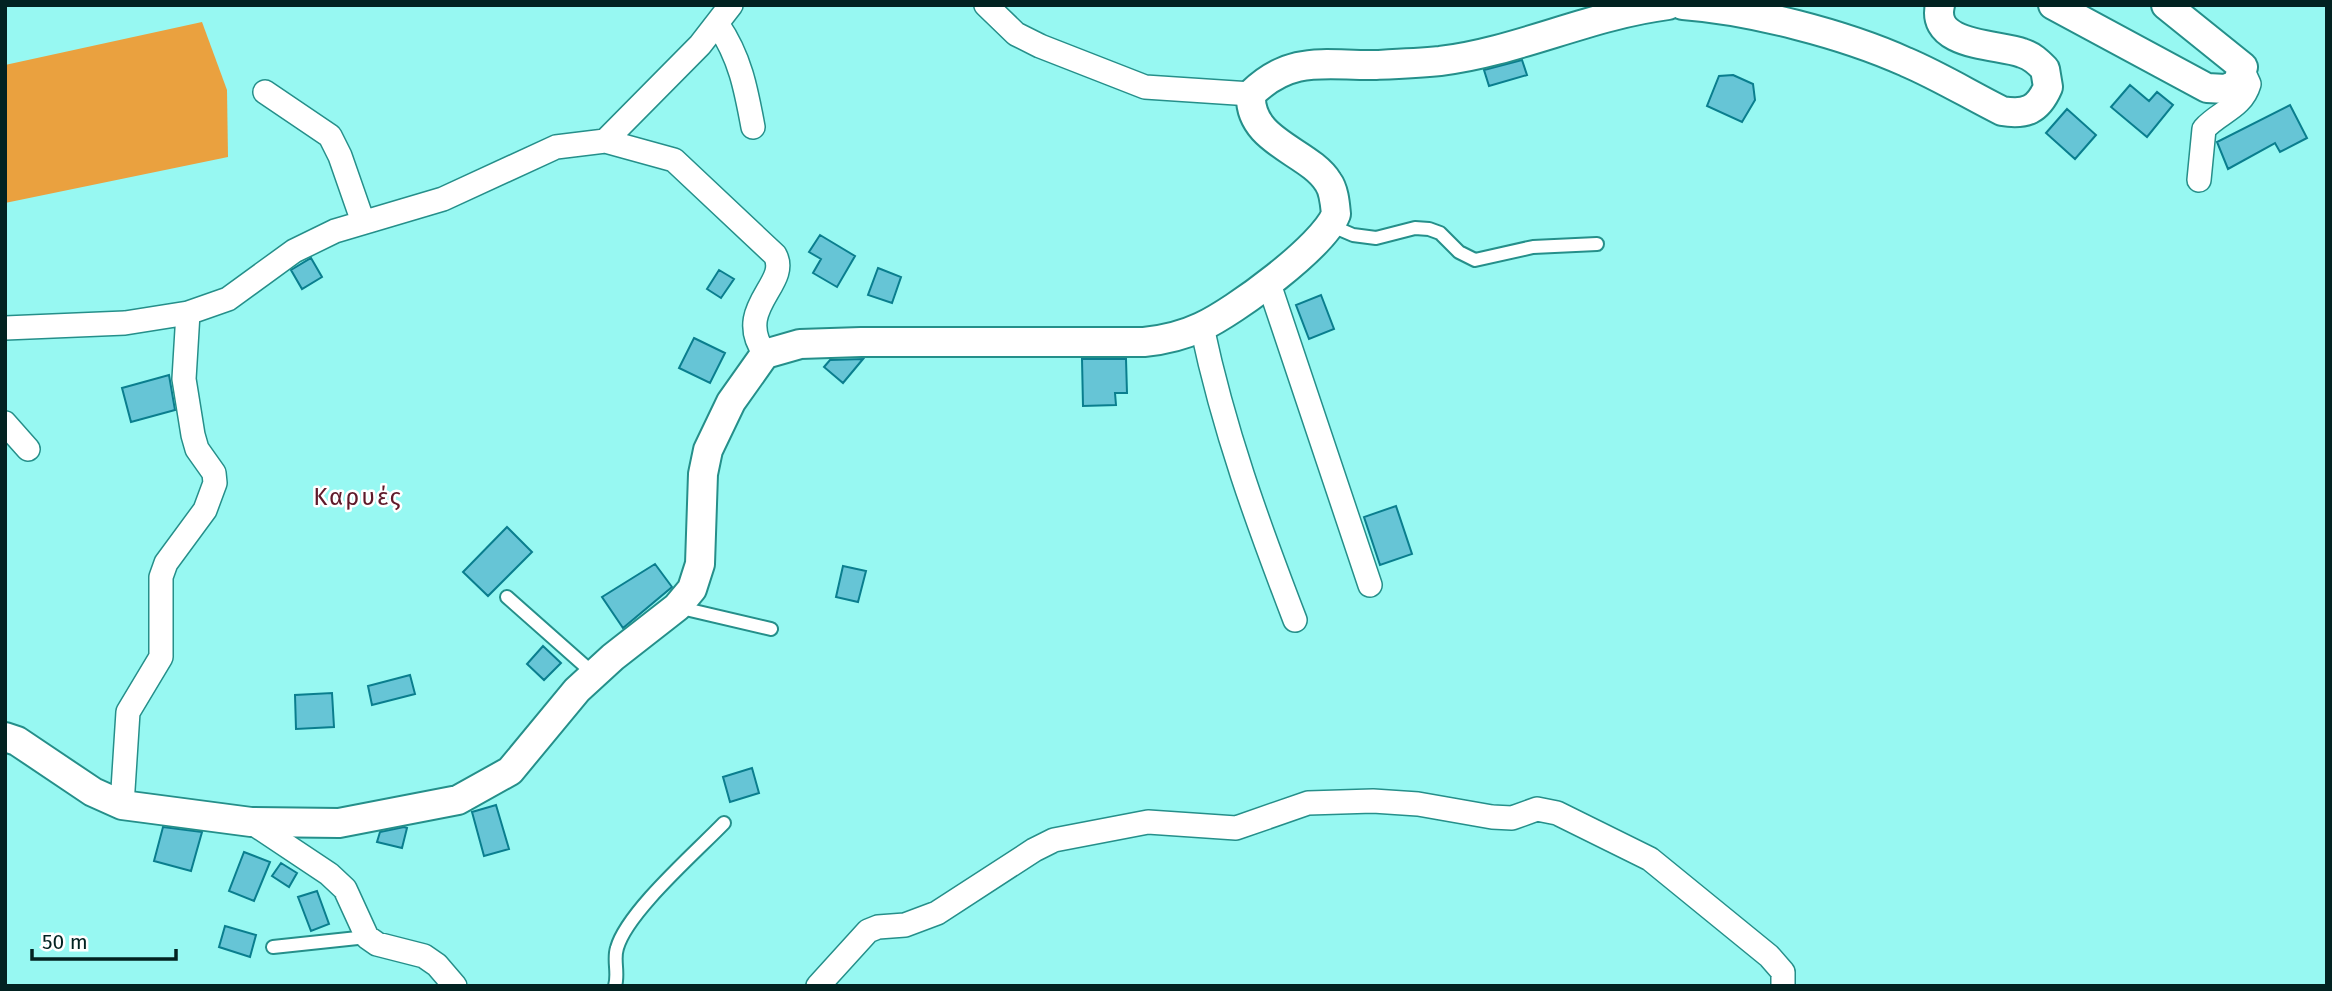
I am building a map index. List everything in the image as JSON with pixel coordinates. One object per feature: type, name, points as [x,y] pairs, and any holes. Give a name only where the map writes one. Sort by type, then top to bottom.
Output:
[{"type":"street","points":[[605,141],[718,25],[731,5]]},
{"type":"street","points":[[986,5],[1016,34],[1145,87],[1251,94]]},
{"type":"street","points":[[5,737],[17,741],[93,792],[122,805],[251,822],[339,823],[458,800],[479,791],[510,771],[594,675],[677,607],[692,589],[700,564],[703,474],[708,450],[731,402],[765,354],[800,345],[849,343],[1143,342],[1171,339],[1202,327],[1268,281],[1321,239],[1332,226],[1336,214],[1328,181],[1267,131],[1252,111],[1251,94],[1264,81],[1281,72],[1327,62],[1374,65],[1442,60],[1634,11],[1668,5]]},
{"type":"street","points":[[1683,5],[1720,9],[1821,33],[1905,61],[2002,111],[2019,114],[2037,106],[2048,87],[2045,69],[2036,59],[2005,48],[1962,40],[1948,31],[1942,23],[1940,5]]},
{"type":"street","points":[[2053,5],[2207,88],[2226,89],[2237,84],[2244,73]]},
{"type":"street","points":[[2166,5],[2187,25],[2243,67],[2249,84],[2246,93],[2231,111],[2204,128],[2199,180]]},
{"type":"street","points":[[718,25],[732,45],[742,71],[753,127]]},
{"type":"street","points":[[264,92],[330,136],[340,156],[363,222]]},
{"type":"street","points":[[6,329],[125,323],[188,313],[228,299],[294,251],[335,231],[443,198],[556,147],[605,141],[674,160],[775,255],[778,269],[753,327],[755,340],[765,354]]},
{"type":"street","points":[[1268,281],[1370,585]]},
{"type":"street","points":[[122,805],[128,712],[160,657],[163,632],[161,577],[166,563],[205,510],[215,483],[214,473],[197,449],[184,379],[188,313]]},
{"type":"street","points":[[1202,327],[1217,401],[1245,489],[1295,620]]},
{"type":"street","points":[[5,423],[28,449]]},
{"type":"street","points":[[818,986],[868,931],[878,927],[905,925],[937,913],[1034,850],[1054,840],[1148,822],[1236,828],[1308,803],[1373,801],[1418,804],[1492,817],[1512,818],[1537,808],[1558,813],[1639,853],[1671,875],[1769,956],[1783,972],[1783,986]]},
{"type":"street","points":[[251,822],[329,874],[345,889],[367,937],[377,944],[424,956],[437,965],[455,986]]},
{"type":"lane","points":[[1332,226],[1353,235],[1376,238],[1415,228],[1429,229],[1440,233],[1459,252],[1475,260],[1533,247],[1597,244]]},
{"type":"lane","points":[[507,597],[594,675]]},
{"type":"lane","points":[[677,607],[771,629]]},
{"type":"lane","points":[[615,986],[618,975],[616,950],[624,932],[652,897],[724,823]]},
{"type":"lane","points":[[273,947],[367,937]]},
{"type":"shaded area","points":[[202,22],[227,90],[228,157],[5,203],[5,65]]},
{"type":"building","points":[[1522,60],[1527,75],[1489,86],[1484,70]]},
{"type":"building","points":[[1733,75],[1753,84],[1755,100],[1742,122],[1707,106],[1719,76]]},
{"type":"building","points":[[2130,85],[2149,101],[2157,92],[2173,105],[2147,137],[2111,107]]},
{"type":"building","points":[[2290,105],[2307,138],[2280,152],[2275,143],[2228,169],[2217,142]]},
{"type":"building","points":[[2067,109],[2096,135],[2075,159],[2046,133]]},
{"type":"building","points":[[820,235],[855,256],[837,287],[813,273],[821,259],[809,252]]},
{"type":"building","points":[[311,258],[322,277],[302,289],[291,270]]},
{"type":"building","points":[[878,268],[901,277],[892,303],[868,295]]},
{"type":"building","points":[[719,270],[734,279],[721,298],[707,289]]},
{"type":"building","points":[[1321,295],[1334,329],[1309,339],[1296,305]]},
{"type":"building","points":[[694,338],[725,353],[710,383],[679,368]]},
{"type":"building","points":[[863,359],[843,383],[824,367],[830,360]]},
{"type":"building","points":[[1082,359],[1126,359],[1127,393],[1115,393],[1116,405],[1083,406]]},
{"type":"building","points":[[169,375],[175,410],[131,422],[122,388]]},
{"type":"building","points":[[1396,506],[1412,554],[1380,565],[1364,517]]},
{"type":"building","points":[[507,527],[532,552],[488,596],[463,572]]},
{"type":"building","points":[[655,564],[672,587],[623,628],[602,597]]},
{"type":"building","points":[[843,566],[866,571],[858,602],[836,597]]},
{"type":"building","points":[[543,646],[561,663],[544,680],[527,664]]},
{"type":"building","points":[[410,675],[415,694],[372,705],[368,686]]},
{"type":"building","points":[[332,693],[334,727],[296,729],[295,695]]},
{"type":"building","points":[[752,768],[759,793],[730,802],[723,777]]},
{"type":"building","points":[[496,805],[509,849],[484,856],[472,812]]},
{"type":"building","points":[[163,827],[202,832],[191,871],[154,861]]},
{"type":"building","points":[[407,828],[402,848],[377,842],[380,832]]},
{"type":"building","points":[[244,852],[270,862],[254,901],[229,891]]},
{"type":"building","points":[[281,863],[297,873],[289,887],[272,876]]},
{"type":"building","points":[[317,891],[329,924],[311,931],[298,897]]},
{"type":"building","points":[[225,926],[256,935],[250,957],[219,947]]},
{"type":"district","name":"Καρυές","points":[[358,497]]}]
